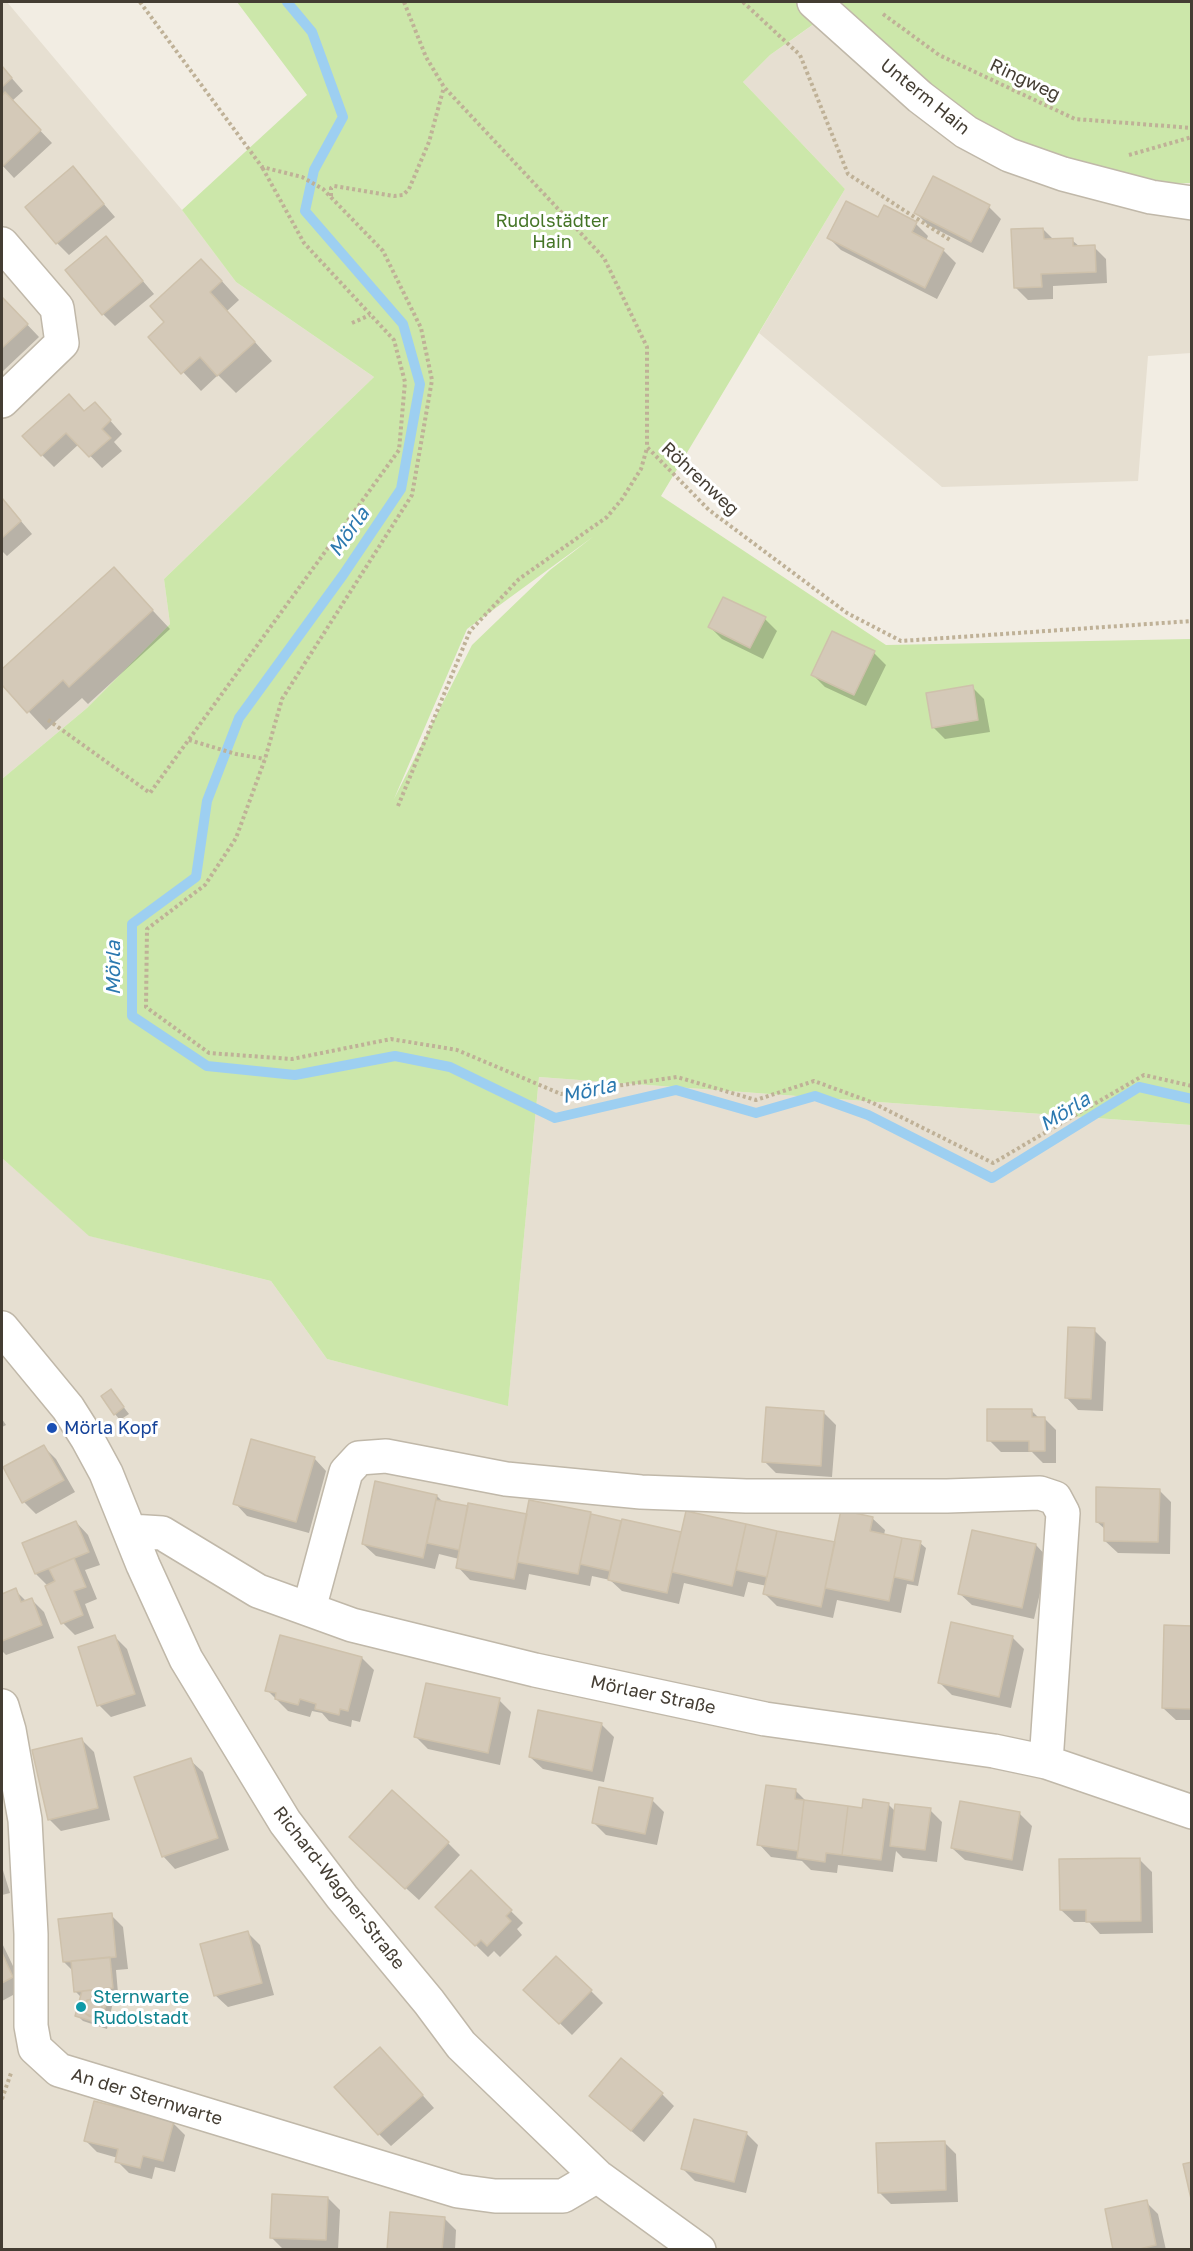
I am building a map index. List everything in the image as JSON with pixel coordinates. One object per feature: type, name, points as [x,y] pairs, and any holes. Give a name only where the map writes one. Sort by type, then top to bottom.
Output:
[{"type":"street","name":"Unterm Hain","points":[[814,2],[920,97],[966,132],[1009,155],[1063,174],[1151,197],[1191,203]]},
{"type":"street","points":[[2,244],[57,308],[62,343],[2,400]]},
{"type":"street","name":"Richard-Wagner-Straße","points":[[2,1328],[68,1408],[87,1438],[106,1473],[143,1565],[186,1659],[285,1822],[342,1897],[462,2045],[597,2176],[699,2250]]},
{"type":"street","points":[[309,1610],[346,1472],[359,1458],[386,1456],[506,1479],[641,1492],[746,1496],[1040,1493],[1055,1498],[1064,1513],[1046,1762]]},
{"type":"street","name":"Mörlaer Straße","points":[[130,1531],[162,1533],[258,1591],[352,1625],[523,1667],[765,1719],[994,1751],[1046,1762],[1191,1812]]},
{"type":"street","name":"An der Sternwarte","points":[[2,1706],[9,1730],[25,1820],[31,1934],[31,2026],[35,2048],[59,2070],[458,2191],[495,2196],[564,2196],[597,2176]]},
{"type":"path","points":[[48,720],[150,793],[399,450],[405,382],[394,340],[304,243],[262,167],[140,2]]},
{"type":"path","name":"Röhrenweg","points":[[404,2],[426,57],[444,87],[604,258],[647,347],[647,447],[709,510],[847,613],[901,641],[1191,621]]},
{"type":"path","points":[[743,2],[801,55],[848,174],[950,240]]},
{"type":"path","name":"Ringweg","points":[[875,8],[939,55],[1075,119],[1191,128]]},
{"type":"path","points":[[331,197],[331,188],[334,186],[394,196],[403,195],[409,189],[429,142],[444,87]]},
{"type":"path","points":[[262,167],[302,177],[323,189],[383,251],[421,328],[432,380],[412,495],[282,699],[265,759],[236,838],[205,885],[147,929],[146,1007],[209,1053],[292,1059],[391,1039],[457,1050],[561,1094],[677,1077],[756,1100],[814,1081],[871,1102],[993,1162],[1144,1076],[1191,1086]]},
{"type":"path","points":[[352,323],[371,315]]},
{"type":"path","points":[[398,806],[470,631],[519,579],[607,518],[641,469],[647,447]]},
{"type":"path","points":[[189,740],[236,754],[265,759]]},
{"type":"path","points":[[2,2099],[11,2071]]},
{"type":"shaded area","points":[[2,2],[7,2],[182,210],[236,282],[374,377],[164,579],[170,624],[87,708],[2,779]]},
{"type":"shaded area","points":[[817,22],[1191,213],[1191,353],[1148,356],[1138,481],[942,487],[759,333],[845,189],[743,82],[770,55]]},
{"type":"shaded area","points":[[539,1077],[1191,1125],[1191,2249],[2,2249],[2,1158],[90,1236],[271,1281],[327,1359],[508,1405]]},
{"type":"green space","name":"Rudolstädter Hain","points":[[237,2],[1191,2],[1191,183],[1167,184],[1016,147],[948,107],[835,9],[770,55],[743,82],[845,189],[661,496],[886,645],[1191,639],[1191,1125],[539,1077],[508,1406],[327,1359],[271,1281],[89,1236],[2,1158],[2,779],[87,708],[170,624],[164,579],[374,377],[236,282],[182,210],[307,95]],"holes":[[[594,536],[550,570],[472,645],[394,799],[467,629]]]},
{"type":"building","points":[[2,66],[12,78],[2,87]]},
{"type":"building","points":[[5,92],[41,130],[2,167],[2,96]]},
{"type":"building","points":[[73,166],[104,204],[56,244],[25,207]]},
{"type":"building","points":[[933,176],[990,205],[971,242],[914,213]]},
{"type":"building","points":[[846,201],[878,217],[884,205],[917,222],[912,232],[944,249],[925,288],[827,238]]},
{"type":"building","points":[[1043,228],[1044,239],[1073,238],[1073,246],[1095,245],[1096,272],[1041,274],[1042,287],[1014,288],[1011,229]]},
{"type":"building","points":[[106,236],[143,281],[102,315],[65,270]]},
{"type":"building","points":[[201,259],[222,281],[210,292],[255,342],[217,376],[200,357],[181,374],[148,337],[164,322],[150,306]]},
{"type":"building","points":[[2,297],[28,324],[2,348]]},
{"type":"building","points":[[69,394],[84,411],[95,402],[111,420],[102,429],[111,438],[89,457],[66,433],[41,456],[22,436]]},
{"type":"building","points":[[2,498],[21,521],[2,538]]},
{"type":"building","points":[[114,567],[153,610],[69,687],[63,680],[27,713],[2,685],[2,669]]},
{"type":"building","points":[[723,597],[766,617],[750,648],[708,627]]},
{"type":"building","points":[[832,631],[875,651],[854,695],[811,675]]},
{"type":"building","points":[[973,685],[978,720],[932,728],[926,693]]},
{"type":"building","points":[[1068,1327],[1095,1328],[1091,1399],[1065,1398]]},
{"type":"building","points":[[111,1389],[124,1407],[114,1415],[101,1396]]},
{"type":"building","points":[[766,1407],[824,1411],[821,1466],[762,1462]]},
{"type":"building","points":[[987,1409],[1032,1409],[1032,1417],[1045,1417],[1045,1451],[1029,1451],[1029,1441],[987,1441]]},
{"type":"building","points":[[251,1439],[315,1457],[296,1522],[233,1504]]},
{"type":"building","points":[[44,1445],[64,1480],[22,1503],[3,1467]]},
{"type":"building","points":[[375,1481],[437,1495],[423,1558],[362,1544]]},
{"type":"building","points":[[1096,1487],[1160,1489],[1158,1542],[1104,1541],[1104,1523],[1096,1522]]},
{"type":"building","points":[[436,1500],[468,1506],[459,1550],[427,1543]]},
{"type":"building","points":[[529,1500],[591,1512],[578,1574],[517,1562]]},
{"type":"building","points":[[468,1503],[527,1514],[514,1579],[456,1568]]},
{"type":"building","points":[[841,1510],[873,1517],[870,1531],[902,1538],[889,1601],[825,1588]]},
{"type":"building","points":[[686,1511],[746,1524],[732,1586],[672,1572]]},
{"type":"building","points":[[591,1514],[621,1521],[610,1571],[580,1564]]},
{"type":"building","points":[[622,1519],[681,1532],[667,1593],[608,1580]]},
{"type":"building","points":[[76,1521],[89,1552],[35,1574],[22,1543]]},
{"type":"building","points":[[746,1524],[777,1531],[767,1577],[736,1570]]},
{"type":"building","points":[[972,1530],[1036,1544],[1022,1608],[958,1594]]},
{"type":"building","points":[[777,1531],[835,1542],[821,1607],[763,1594]]},
{"type":"building","points":[[902,1538],[921,1541],[913,1581],[894,1577]]},
{"type":"building","points":[[74,1558],[86,1587],[74,1591],[83,1615],[61,1624],[45,1586],[55,1581],[49,1569]]},
{"type":"building","points":[[16,1588],[21,1602],[32,1598],[42,1625],[2,1641],[2,1594]]},
{"type":"building","points":[[951,1622],[1013,1636],[999,1697],[938,1683]]},
{"type":"building","points":[[1164,1625],[1192,1626],[1192,1709],[1162,1708]]},
{"type":"building","points":[[115,1635],[135,1694],[97,1706],[78,1647]]},
{"type":"building","points":[[280,1635],[362,1657],[348,1711],[340,1709],[339,1715],[315,1709],[316,1704],[300,1699],[298,1705],[275,1699],[276,1693],[265,1691]]},
{"type":"building","points":[[426,1683],[500,1698],[488,1753],[414,1737]]},
{"type":"building","points":[[538,1710],[602,1723],[592,1771],[529,1757]]},
{"type":"building","points":[[82,1738],[98,1808],[48,1820],[32,1750]]},
{"type":"building","points":[[191,1758],[218,1838],[162,1857],[134,1777]]},
{"type":"building","points":[[766,1785],[796,1789],[795,1799],[804,1800],[798,1851],[757,1845]]},
{"type":"building","points":[[599,1787],[653,1798],[645,1834],[592,1823]]},
{"type":"building","points":[[392,1790],[449,1842],[405,1889],[349,1837]]},
{"type":"building","points":[[863,1799],[889,1803],[881,1860],[842,1855],[848,1806],[862,1808]]},
{"type":"building","points":[[804,1800],[848,1806],[842,1855],[826,1853],[825,1862],[797,1858]]},
{"type":"building","points":[[960,1801],[1020,1812],[1012,1860],[951,1848]]},
{"type":"building","points":[[895,1804],[931,1808],[925,1850],[890,1846]]},
{"type":"building","points":[[1140,1858],[1141,1921],[1086,1922],[1086,1910],[1060,1910],[1059,1859]]},
{"type":"building","points":[[471,1870],[512,1910],[506,1916],[511,1921],[487,1946],[481,1940],[475,1946],[435,1907]]},
{"type":"building","points":[[112,1913],[116,1957],[63,1962],[58,1919]]},
{"type":"building","points":[[248,1931],[262,1983],[214,1996],[200,1944]]},
{"type":"building","points":[[2,1953],[13,1977],[2,1983]]},
{"type":"building","points":[[556,1956],[592,1990],[559,2024],[523,1990]]},
{"type":"building","points":[[110,1957],[113,1988],[74,1992],[71,1961]]},
{"type":"building","name":"Sternwarte Rudolstadt","points":[[110,1988],[101,2024],[75,2016],[82,1991]],"holes":[[[87,2000],[99,2000],[103,2009],[100,2014],[95,2017],[86,2014],[84,2009]]]},
{"type":"building","points":[[89,1999],[97,1999],[102,2004],[100,2015],[89,2017],[84,2012],[84,2004]]},
{"type":"building","points":[[380,2047],[423,2095],[378,2135],[334,2087]]},
{"type":"building","points":[[621,2058],[663,2093],[631,2131],[589,2096]]},
{"type":"building","points":[[94,2101],[174,2121],[163,2161],[143,2156],[140,2168],[115,2162],[118,2149],[84,2141]]},
{"type":"building","points":[[694,2119],[747,2132],[734,2182],[681,2169]]},
{"type":"building","points":[[945,2141],[946,2190],[878,2193],[876,2143]]},
{"type":"building","points":[[1192,2162],[1192,2203],[1183,2164]]},
{"type":"building","points":[[272,2194],[328,2197],[326,2240],[270,2238]]},
{"type":"building","points":[[1147,2200],[1156,2245],[1135,2250],[1113,2250],[1105,2209]]},
{"type":"building","points":[[390,2212],[445,2217],[442,2250],[387,2250]]},
{"type":"waterway","name":"Mörla","points":[[287,2],[312,32],[343,117],[314,170],[305,211],[403,324],[420,384],[401,489],[343,575],[239,718],[207,801],[196,877],[132,924],[132,1016],[207,1066],[295,1075],[395,1056],[450,1067],[555,1118],[676,1090],[756,1113],[815,1096],[868,1115],[992,1178],[1139,1087],[1192,1099]]},
{"type":"place","name":"Mörla Kopf","points":[[52,1428]]},
{"type":"place","name":"Sternwarte Rudolstadt","points":[[81,2007]]}]
